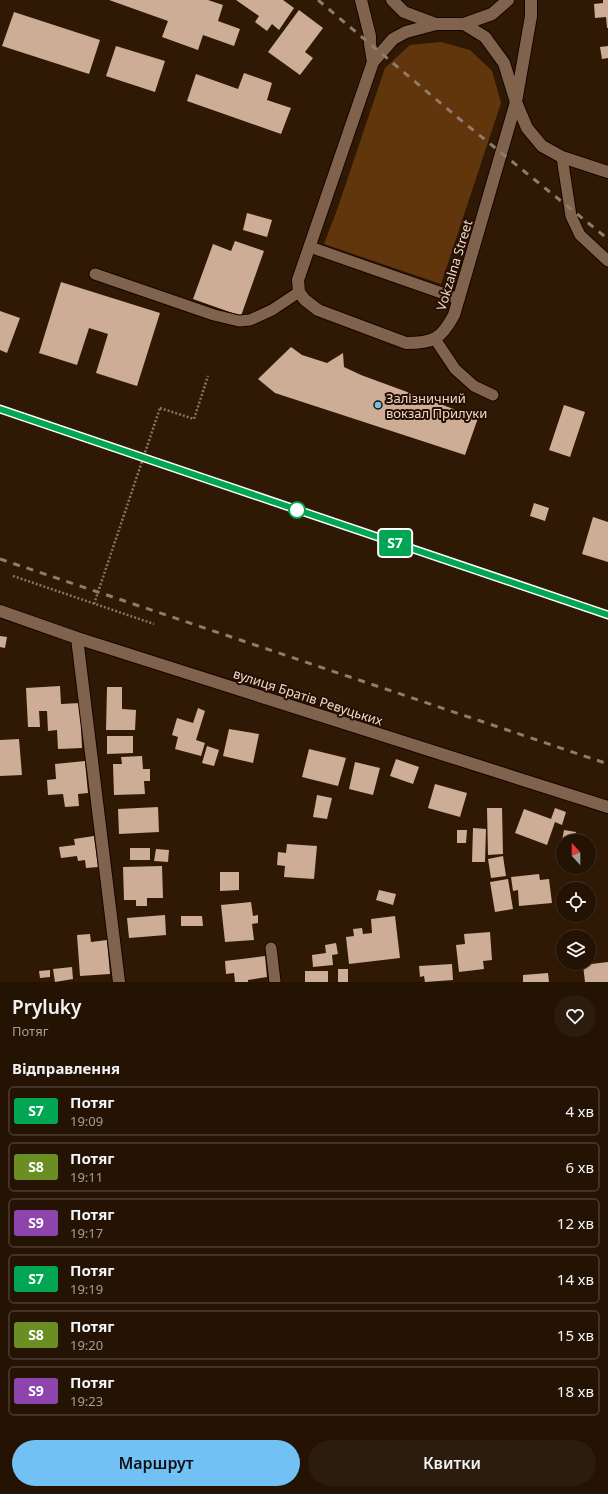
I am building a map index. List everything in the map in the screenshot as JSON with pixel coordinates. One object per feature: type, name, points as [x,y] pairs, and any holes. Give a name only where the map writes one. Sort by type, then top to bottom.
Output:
[{"type":"street","points":[[361,0],[370,36],[370,44],[374,62]]},
{"type":"street","points":[[392,0],[404,12],[436,24]]},
{"type":"street","points":[[435,339],[422,343],[406,343],[318,310],[305,300],[299,292],[298,280],[374,62],[393,39],[406,32],[436,24],[464,24],[492,14],[508,0]]},
{"type":"street","name":"Vokzalna Street","points":[[435,339],[445,331],[454,316],[516,102],[531,16],[531,0]]},
{"type":"street","points":[[464,24],[486,37],[504,63],[516,102],[527,128],[542,146],[562,157],[608,172]]},
{"type":"street","name":"вулиця Братів Ревуцьких","points":[[0,611],[78,638],[608,807]]},
{"type":"street","points":[[78,638],[119,982]]},
{"type":"lane","points":[[562,157],[571,216],[580,235],[608,261]]},
{"type":"lane","points":[[310,248],[459,299]]},
{"type":"lane","points":[[96,274],[214,315],[239,321],[250,320],[272,310],[299,292]]},
{"type":"lane","points":[[435,339],[455,370],[474,386],[493,395]]},
{"type":"lane","points":[[271,948],[275,982]]},
{"type":"path","points":[[94,604],[160,408],[194,419],[208,376]]},
{"type":"path","points":[[12,576],[154,624]]},
{"type":"shaded area","points":[[441,42],[470,50],[492,71],[501,103],[441,284],[324,244],[385,68],[410,45]]},
{"type":"building","points":[[109,0],[208,0],[223,5],[218,21],[240,29],[234,46],[203,35],[198,50],[162,37],[168,21]]},
{"type":"building","points":[[236,0],[283,0],[294,8],[279,30],[272,24],[267,31],[255,22],[259,16]]},
{"type":"building","points":[[603,0],[608,0],[608,28],[606,17],[595,18],[594,4],[603,3]]},
{"type":"building","points":[[299,10],[323,28],[305,52],[313,58],[300,75],[268,52]]},
{"type":"building","points":[[14,12],[100,40],[89,74],[2,46]]},
{"type":"building","points":[[116,46],[165,61],[155,92],[106,76]]},
{"type":"building","points":[[608,46],[608,58],[602,59],[600,47]]},
{"type":"building","points":[[244,73],[272,83],[267,100],[291,108],[281,134],[187,101],[196,74],[238,89]]},
{"type":"building","points":[[247,213],[272,220],[267,237],[243,230]]},
{"type":"building","points":[[235,241],[264,251],[241,316],[193,299],[213,244],[231,251]]},
{"type":"building","points":[[61,282],[160,313],[137,386],[96,373],[108,334],[89,328],[77,365],[39,353]]},
{"type":"building","points":[[0,311],[20,318],[7,353],[0,350]]},
{"type":"building","name":"Залізничний вокзал Прилуки","points":[[291,347],[302,355],[327,363],[343,353],[344,367],[361,375],[478,418],[465,455],[275,393],[258,379]]},
{"type":"building","points":[[564,405],[585,412],[570,457],[549,450]]},
{"type":"building","points":[[534,503],[549,508],[545,521],[530,516]]},
{"type":"building","points":[[593,517],[608,522],[608,562],[582,554]]},
{"type":"building","points":[[0,636],[7,637],[5,648],[0,647]]},
{"type":"building","points":[[60,686],[61,704],[80,703],[82,748],[58,749],[57,730],[48,731],[47,711],[39,711],[40,727],[28,727],[26,688]]},
{"type":"building","points":[[107,687],[122,687],[122,709],[136,710],[135,730],[106,730]]},
{"type":"building","points":[[198,708],[205,711],[196,740],[205,743],[201,756],[175,749],[178,737],[172,735],[177,718],[193,723]]},
{"type":"building","points":[[229,729],[259,734],[253,763],[223,756]]},
{"type":"building","points":[[107,736],[133,736],[133,753],[107,754]]},
{"type":"building","points":[[19,739],[22,775],[0,776],[0,740]]},
{"type":"building","points":[[207,746],[219,750],[214,766],[202,763]]},
{"type":"building","points":[[309,749],[346,758],[338,786],[302,777]]},
{"type":"building","points":[[142,756],[143,769],[150,769],[150,781],[144,781],[145,794],[114,795],[113,764],[122,764],[121,757]]},
{"type":"building","points":[[396,759],[419,767],[413,784],[390,776]]},
{"type":"building","points":[[85,761],[88,793],[78,794],[79,806],[65,807],[63,794],[48,795],[47,780],[56,779],[55,764]]},
{"type":"building","points":[[355,762],[380,768],[373,795],[349,789]]},
{"type":"building","points":[[435,784],[467,793],[460,817],[428,808]]},
{"type":"building","points":[[317,795],[332,798],[327,819],[313,817]]},
{"type":"building","points":[[158,807],[159,832],[119,834],[118,809]]},
{"type":"building","points":[[487,808],[502,808],[503,854],[488,855]]},
{"type":"building","points":[[555,808],[566,812],[562,825],[555,822],[547,845],[515,833],[524,809],[551,819]]},
{"type":"building","points":[[473,828],[486,829],[485,862],[472,862]]},
{"type":"building","points":[[457,830],[467,830],[466,843],[457,843]]},
{"type":"building","points":[[564,830],[576,832],[576,834],[563,834]]},
{"type":"building","points":[[94,836],[98,867],[86,868],[85,860],[78,861],[77,856],[61,858],[59,847],[75,845],[74,839]]},
{"type":"building","points":[[287,844],[317,846],[314,879],[284,877],[285,866],[277,865],[278,852],[286,853]]},
{"type":"building","points":[[130,848],[150,848],[150,860],[130,860]]},
{"type":"building","points":[[156,849],[169,850],[168,862],[154,861]]},
{"type":"building","points":[[503,856],[506,876],[491,878],[488,859]]},
{"type":"building","points":[[162,866],[163,898],[147,898],[147,906],[136,906],[136,900],[124,900],[123,867]]},
{"type":"building","points":[[220,872],[239,872],[239,890],[220,891]]},
{"type":"building","points":[[539,874],[540,880],[549,879],[552,903],[519,906],[518,890],[513,891],[511,877]]},
{"type":"building","points":[[508,879],[513,909],[495,912],[490,882]]},
{"type":"building","points":[[379,890],[396,894],[393,905],[376,900]]},
{"type":"building","points":[[251,902],[253,916],[258,915],[258,923],[252,924],[254,940],[225,942],[221,905]]},
{"type":"building","points":[[165,915],[166,935],[129,938],[127,918]]},
{"type":"building","points":[[181,916],[202,916],[203,926],[181,926]]},
{"type":"building","points":[[395,916],[400,958],[349,964],[346,937],[354,936],[353,929],[362,928],[363,934],[372,933],[371,919]]},
{"type":"building","points":[[490,932],[492,960],[483,961],[484,969],[459,972],[456,945],[465,944],[464,934]]},
{"type":"building","points":[[90,934],[91,942],[107,940],[110,974],[80,976],[77,935]]},
{"type":"building","points":[[336,943],[338,954],[332,955],[333,965],[313,967],[312,955],[326,953],[325,945]]},
{"type":"building","points":[[265,956],[267,977],[248,980],[248,982],[235,982],[234,973],[226,974],[225,961]]},
{"type":"building","points":[[608,962],[608,982],[585,982],[584,970],[596,970],[596,963]]},
{"type":"building","points":[[452,964],[453,980],[425,982],[424,976],[420,977],[419,966]]},
{"type":"building","points":[[72,967],[73,979],[55,982],[53,969]]},
{"type":"building","points":[[338,969],[348,969],[348,982],[338,982]]},
{"type":"building","points":[[50,970],[50,977],[40,978],[39,971]]},
{"type":"building","points":[[305,971],[328,971],[328,982],[305,982]]},
{"type":"building","points":[[548,973],[549,982],[523,982],[523,975]]},
{"type":"railway","points":[[318,0],[457,117],[608,239]]},
{"type":"railway","points":[[0,409],[608,615]]},
{"type":"railway","points":[[0,559],[608,764]]},
{"type":"train","name":"S7","points":[[0,409],[608,615]]},
{"type":"place","name":"Залізничний вокзал Прилуки","points":[[378,405]]}]
